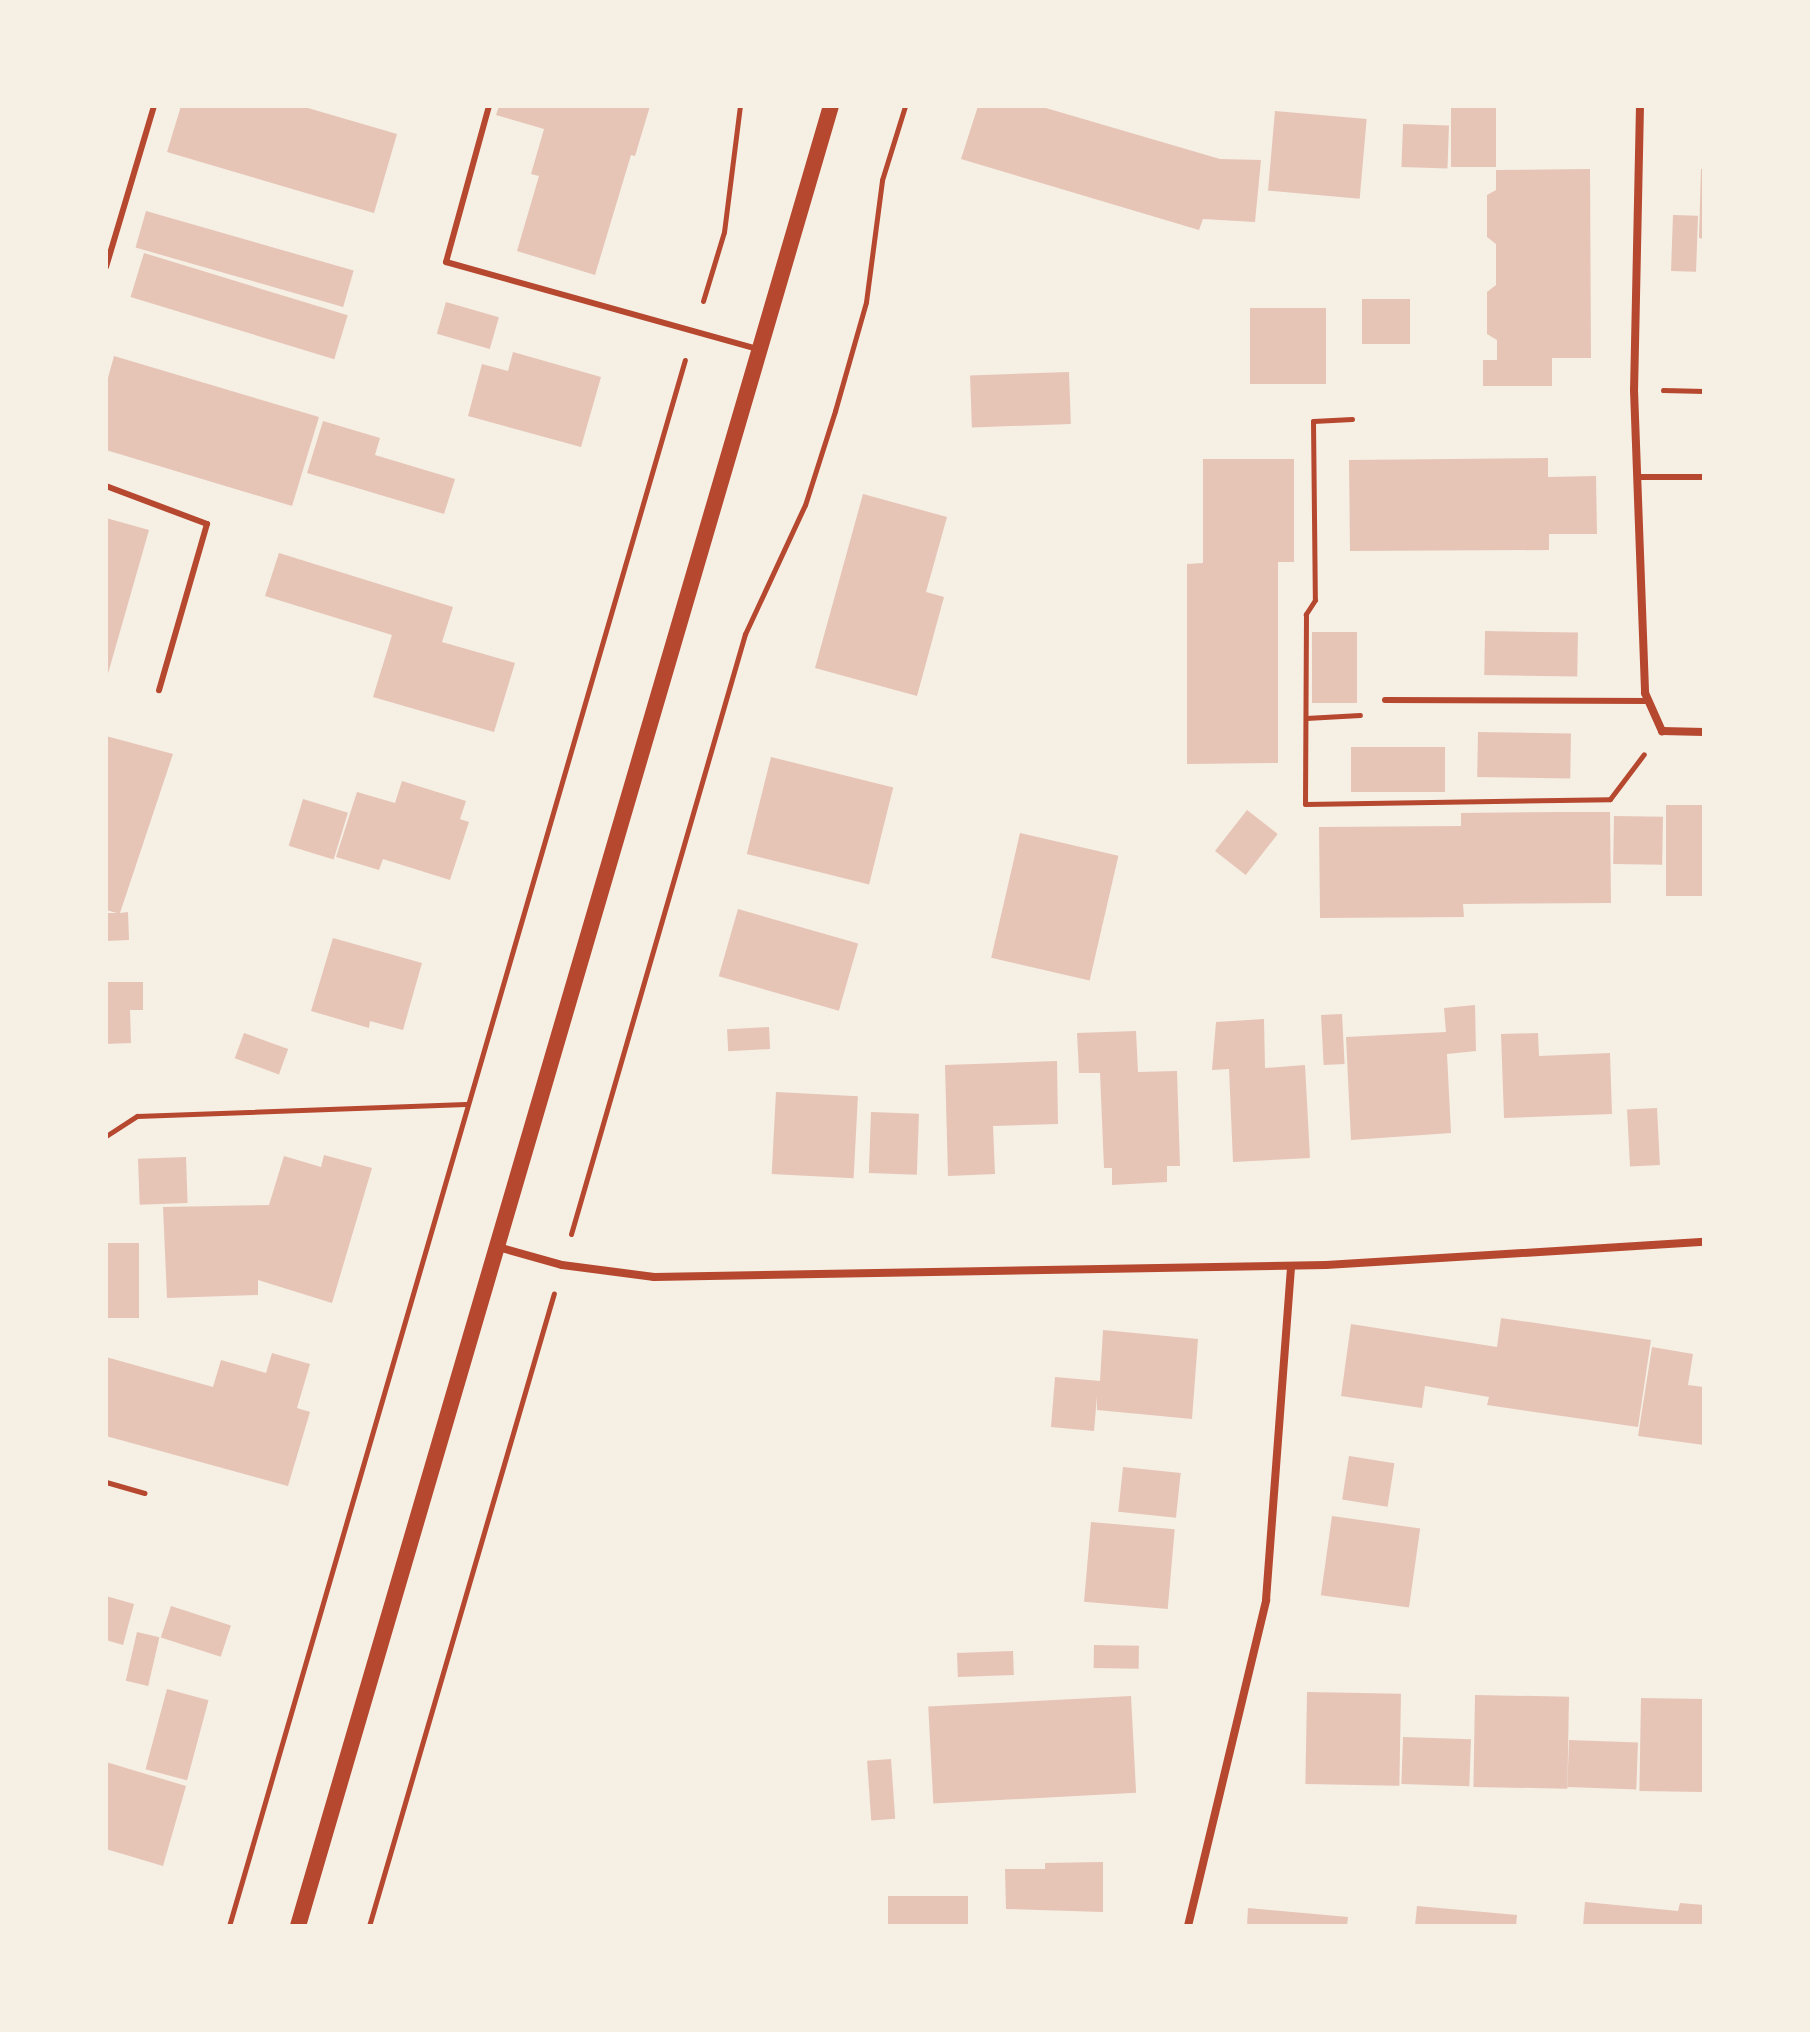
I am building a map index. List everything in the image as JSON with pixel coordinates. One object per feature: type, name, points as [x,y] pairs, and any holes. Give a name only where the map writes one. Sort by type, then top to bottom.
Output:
[{"type":"main road","points":[[298,1926],[831,106]]},
{"type":"street","points":[[1640,106],[1634,390],[1645,693],[1662,731],[1704,732]]},
{"type":"street","points":[[498,1247],[562,1265],[654,1277],[1291,1266],[1704,1242]]},
{"type":"street","points":[[1188,1926],[1266,1600],[1291,1266]]},
{"type":"lane","points":[[106,267],[154,106]]},
{"type":"lane","points":[[489,106],[446,262],[762,350]]},
{"type":"lane","points":[[1638,477],[1704,477]]},
{"type":"lane","points":[[106,486],[207,524],[159,690]]},
{"type":"lane","points":[[1385,700],[1649,701]]},
{"type":"path","points":[[229,1926],[466,1104],[724,232],[740,106]]},
{"type":"path","points":[[369,1926],[745,634],[805,505],[835,411],[866,302],[882,180],[905,106]]},
{"type":"path","points":[[1306,718],[1356,717],[1385,700]]},
{"type":"path","points":[[106,1136],[137,1116],[466,1104]]},
{"type":"path","points":[[106,1482],[144,1493]]},
{"type":"building","points":[[181,106],[301,106],[397,134],[374,213],[167,152]]},
{"type":"building","points":[[499,106],[650,106],[635,156],[631,155],[595,275],[517,251],[539,176],[531,174],[544,129],[496,115]]},
{"type":"building","points":[[978,106],[1039,106],[1220,159],[1261,160],[1255,222],[1203,219],[1199,230],[961,159]]},
{"type":"building","points":[[1451,106],[1496,106],[1496,167],[1451,167]]},
{"type":"building","points":[[1275,111],[1367,119],[1360,199],[1268,191]]},
{"type":"building","points":[[1403,124],[1449,126],[1447,169],[1401,167]]},
{"type":"building","points":[[1590,169],[1591,358],[1552,358],[1552,386],[1483,386],[1483,360],[1497,360],[1497,340],[1487,334],[1487,292],[1496,285],[1496,244],[1487,237],[1487,195],[1496,190],[1496,170]]},
{"type":"building","points":[[1701,169],[1704,169],[1704,239],[1699,238]]},
{"type":"building","points":[[146,211],[354,271],[343,307],[136,248]]},
{"type":"building","points":[[1673,215],[1698,216],[1696,272],[1671,271]]},
{"type":"building","points":[[144,253],[348,315],[334,359],[131,297]]},
{"type":"building","points":[[1362,299],[1410,299],[1410,344],[1362,344]]},
{"type":"building","points":[[446,302],[499,317],[490,349],[437,334]]},
{"type":"building","points":[[1250,308],[1326,308],[1326,384],[1250,384]]},
{"type":"building","points":[[513,352],[601,377],[581,447],[468,416],[482,364],[508,371]]},
{"type":"building","points":[[114,356],[319,417],[292,506],[106,450],[106,385]]},
{"type":"building","points":[[1069,372],[1071,424],[972,427],[970,375]]},
{"type":"building","points":[[323,421],[380,438],[375,455],[455,479],[444,514],[307,473]]},
{"type":"building","points":[[1548,458],[1548,477],[1596,476],[1597,534],[1549,534],[1549,550],[1350,551],[1349,460]]},
{"type":"building","points":[[1203,459],[1294,459],[1294,562],[1278,562],[1278,763],[1187,764],[1187,564],[1203,563]]},
{"type":"building","points":[[863,494],[947,517],[926,592],[944,597],[917,696],[815,668]]},
{"type":"building","points":[[106,518],[149,530],[107,677],[106,677]]},
{"type":"building","points":[[279,553],[453,607],[442,642],[515,663],[494,732],[373,697],[392,635],[265,596]]},
{"type":"building","points":[[1485,631],[1578,633],[1577,677],[1484,675]]},
{"type":"building","points":[[1312,632],[1357,632],[1357,703],[1312,703]]},
{"type":"building","points":[[1478,732],[1571,734],[1570,779],[1477,777]]},
{"type":"building","points":[[106,736],[173,754],[120,913],[128,912],[129,940],[106,941],[106,913],[117,913],[106,910]]},
{"type":"building","points":[[1351,747],[1445,747],[1445,792],[1351,792]]},
{"type":"building","points":[[771,757],[893,787],[869,885],[747,854]]},
{"type":"building","points":[[402,781],[466,801],[460,819],[469,822],[450,880],[383,859],[379,870],[336,857],[357,792],[395,803]]},
{"type":"building","points":[[303,799],[348,813],[334,860],[289,846]]},
{"type":"building","points":[[1666,805],[1704,805],[1704,896],[1666,896]]},
{"type":"building","points":[[1247,810],[1278,834],[1246,875],[1215,851]]},
{"type":"building","points":[[1610,812],[1611,903],[1463,904],[1464,917],[1320,918],[1319,827],[1461,826],[1461,813]]},
{"type":"building","points":[[1614,816],[1663,817],[1662,865],[1613,864]]},
{"type":"building","points":[[1020,833],[1118,856],[1090,980],[991,958]]},
{"type":"building","points":[[738,909],[858,943],[839,1011],[719,976]]},
{"type":"building","points":[[333,938],[422,963],[403,1030],[370,1021],[369,1028],[311,1011]]},
{"type":"building","points":[[106,982],[143,982],[143,1010],[130,1010],[131,1043],[106,1044]]},
{"type":"building","points":[[1475,1005],[1476,1051],[1447,1054],[1451,1133],[1351,1140],[1346,1037],[1446,1032],[1444,1008]]},
{"type":"building","points":[[1342,1014],[1345,1064],[1324,1065],[1321,1015]]},
{"type":"building","points":[[1264,1019],[1265,1068],[1305,1065],[1310,1158],[1233,1162],[1229,1069],[1212,1070],[1216,1022]]},
{"type":"building","points":[[769,1027],[770,1049],[728,1051],[727,1029]]},
{"type":"building","points":[[1136,1031],[1138,1072],[1177,1071],[1180,1166],[1167,1166],[1167,1182],[1112,1185],[1112,1168],[1104,1168],[1100,1073],[1079,1073],[1077,1033]]},
{"type":"building","points":[[244,1033],[288,1049],[279,1074],[235,1058]]},
{"type":"building","points":[[1538,1033],[1539,1056],[1610,1053],[1612,1114],[1504,1118],[1501,1034]]},
{"type":"building","points":[[1057,1061],[1058,1124],[993,1126],[995,1174],[948,1176],[945,1065]]},
{"type":"building","points":[[776,1092],[858,1096],[854,1178],[772,1174]]},
{"type":"building","points":[[1657,1108],[1660,1165],[1630,1166],[1627,1110]]},
{"type":"building","points":[[871,1112],[919,1114],[917,1175],[869,1173]]},
{"type":"building","points":[[324,1155],[372,1168],[332,1303],[258,1280],[258,1295],[167,1298],[163,1207],[269,1205],[284,1156],[321,1167]]},
{"type":"building","points":[[186,1157],[188,1203],[140,1205],[138,1159]]},
{"type":"building","points":[[106,1243],[139,1243],[139,1318],[106,1318]]},
{"type":"building","points":[[1501,1318],[1651,1340],[1638,1427],[1487,1405],[1489,1397],[1425,1386],[1422,1408],[1341,1396],[1351,1324],[1497,1347]]},
{"type":"building","points":[[1103,1330],[1198,1339],[1192,1419],[1097,1410],[1097,1396],[1094,1431],[1051,1427],[1055,1377],[1100,1381]]},
{"type":"building","points":[[1652,1347],[1693,1354],[1688,1385],[1704,1387],[1704,1445],[1638,1436]]},
{"type":"building","points":[[272,1353],[310,1364],[297,1408],[310,1412],[288,1486],[106,1436],[106,1357],[213,1387],[221,1360],[266,1373]]},
{"type":"building","points":[[1349,1456],[1394,1463],[1388,1507],[1342,1499]]},
{"type":"building","points":[[1123,1467],[1181,1473],[1176,1518],[1118,1512]]},
{"type":"building","points":[[1332,1516],[1420,1528],[1409,1608],[1321,1595]]},
{"type":"building","points":[[1091,1522],[1175,1529],[1168,1609],[1084,1602]]},
{"type":"building","points":[[106,1596],[134,1604],[123,1645],[106,1640]]},
{"type":"building","points":[[171,1606],[231,1625],[221,1657],[161,1637]]},
{"type":"building","points":[[137,1632],[159,1637],[148,1686],[126,1681]]},
{"type":"building","points":[[1094,1645],[1139,1646],[1139,1669],[1094,1668]]},
{"type":"building","points":[[1013,1651],[1014,1675],[958,1677],[957,1653]]},
{"type":"building","points":[[167,1689],[209,1700],[187,1780],[146,1769]]},
{"type":"building","points":[[1307,1692],[1401,1694],[1399,1786],[1305,1784]]},
{"type":"building","points":[[1475,1695],[1569,1697],[1567,1789],[1473,1787]]},
{"type":"building","points":[[1131,1696],[1136,1793],[933,1803],[928,1707]]},
{"type":"building","points":[[1641,1698],[1704,1699],[1702,1792],[1639,1791]]},
{"type":"building","points":[[1403,1737],[1471,1739],[1469,1786],[1401,1784]]},
{"type":"building","points":[[1569,1740],[1638,1742],[1636,1789],[1567,1787]]},
{"type":"building","points":[[891,1759],[895,1819],[871,1821],[867,1761]]},
{"type":"building","points":[[106,1762],[186,1786],[163,1866],[106,1849]]},
{"type":"building","points":[[1103,1862],[1103,1912],[1006,1909],[1005,1869],[1045,1869],[1045,1863]]},
{"type":"building","points":[[888,1896],[968,1896],[968,1926],[888,1926]]},
{"type":"building","points":[[1585,1902],[1678,1911],[1680,1903],[1704,1905],[1704,1926],[1583,1926]]},
{"type":"building","points":[[1417,1906],[1517,1915],[1516,1926],[1415,1926]]},
{"type":"building","points":[[1248,1908],[1348,1917],[1347,1926],[1247,1926]]}]
